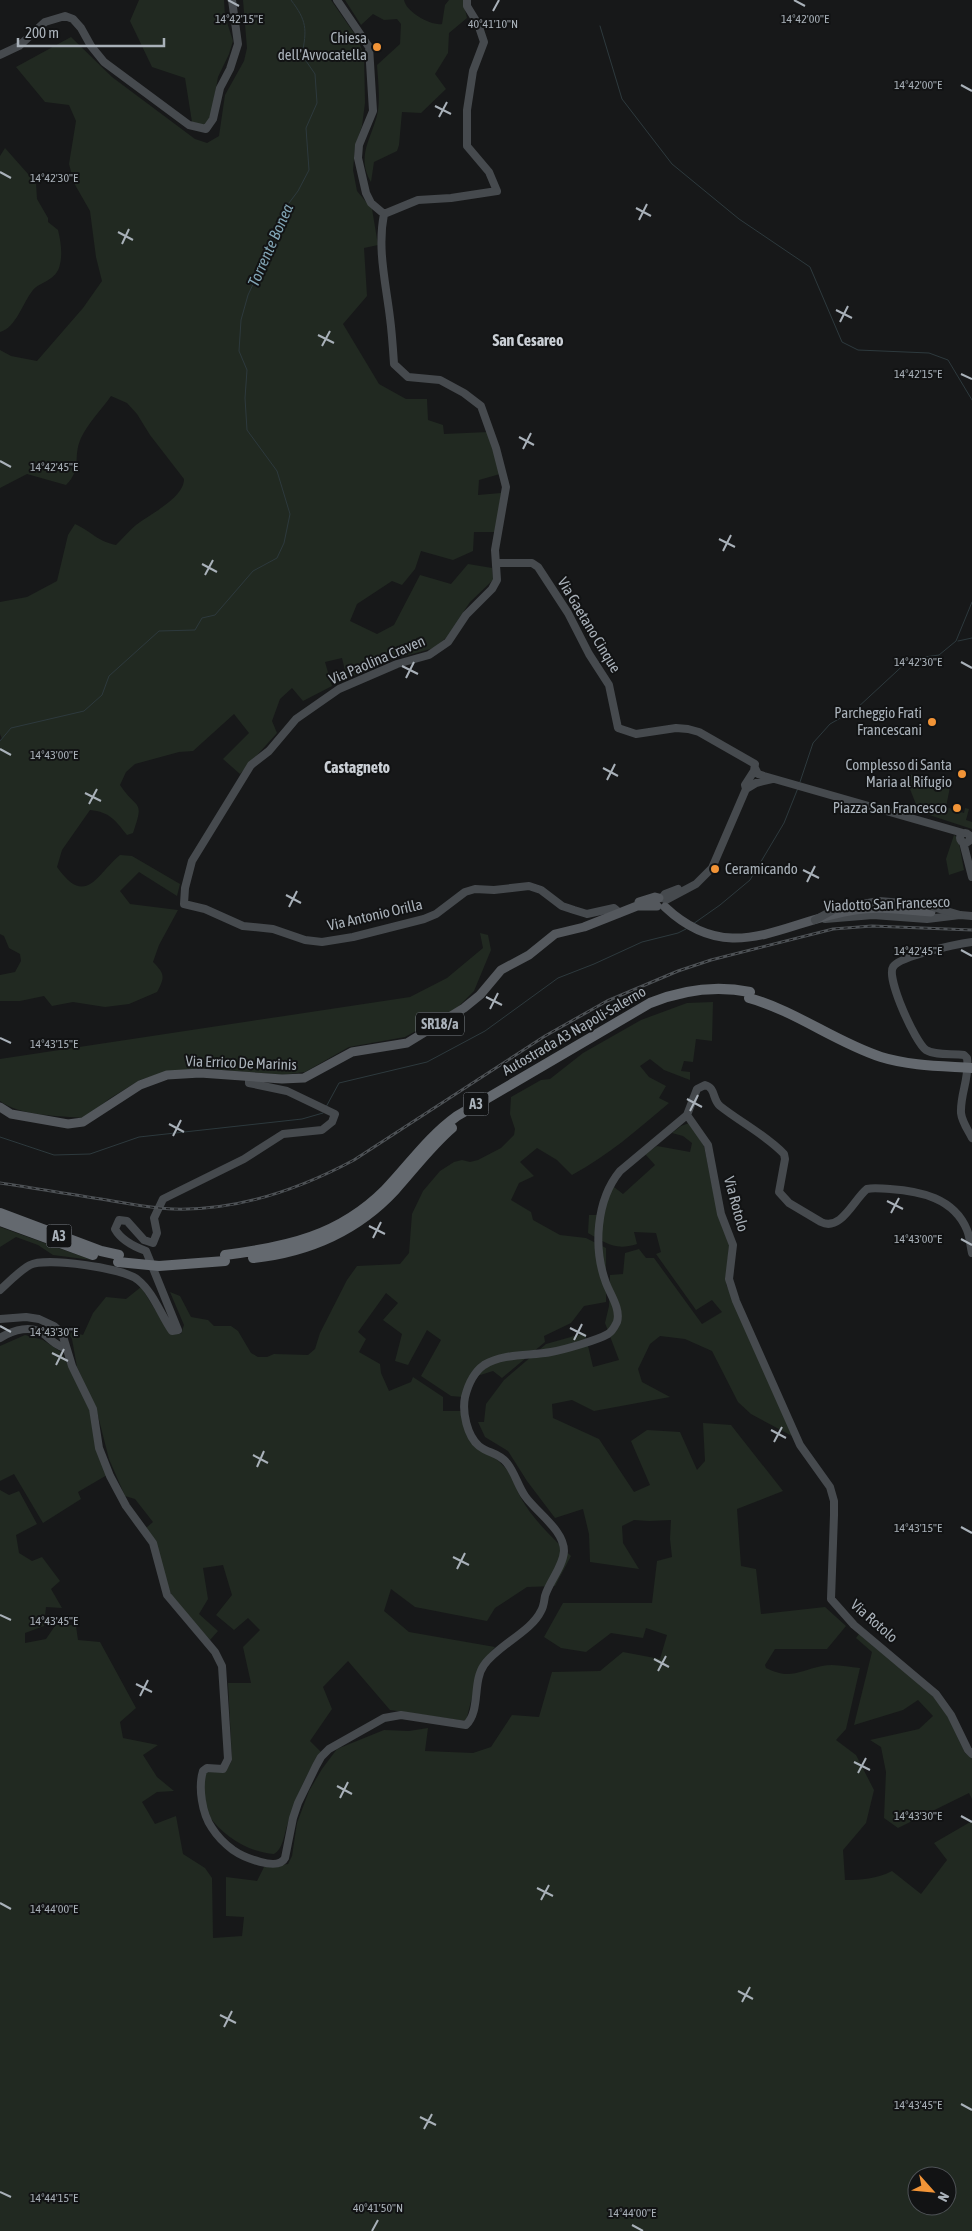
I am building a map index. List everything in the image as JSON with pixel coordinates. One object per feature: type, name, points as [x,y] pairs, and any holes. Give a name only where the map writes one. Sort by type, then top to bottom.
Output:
[{"type":"highway","name":"Autostrada A3 Napoli-Salerno","points":[[0,1221],[67,1246],[118,1258],[157,1260],[225,1258],[273,1256],[294,1251],[330,1238],[349,1228],[387,1198],[429,1151],[453,1128],[641,1015],[677,1000],[703,995],[749,995],[777,1001],[850,1037],[884,1051],[916,1058],[972,1062]]},
{"type":"highway","name":"Autostrada A3 Napoli-Salerno","points":[[749,995],[882,1057],[910,1063],[972,1068]]},
{"type":"highway","name":"Autostrada A3 Napoli-Salerno","points":[[0,1213],[118,1258]]},
{"type":"main road","name":"Via Errico De Marinis","points":[[0,1107],[11,1114],[74,1124],[90,1118],[140,1085],[167,1076],[200,1073],[249,1077],[304,1078],[352,1052],[407,1043],[464,1008],[480,995],[501,970],[529,955],[556,934],[645,905],[662,902]]},
{"type":"main road","name":"Viadotto San Francesco","points":[[662,902],[690,927],[722,938],[764,935],[815,920]]},
{"type":"main road","points":[[815,920],[855,910],[894,909],[931,912]]},
{"type":"street","points":[[0,55],[18,46],[45,22],[54,17],[65,16],[76,22],[104,62],[189,125],[206,129],[213,119],[220,88],[230,69],[238,44],[232,0]]},
{"type":"street","points":[[337,0],[369,47],[373,111],[360,145],[358,158],[366,193],[371,203],[384,214]]},
{"type":"street","points":[[384,214],[418,200],[451,198],[497,191],[488,172],[467,146],[466,110],[474,71],[484,42],[478,24],[466,6],[466,0]]},
{"type":"street","points":[[384,214],[381,236],[383,275],[394,364],[408,377],[440,380],[464,393],[481,406],[496,448],[506,487],[495,550],[496,563]]},
{"type":"street","name":"Via Gaetano Cinque","points":[[496,563],[532,563],[538,567],[568,613],[589,654],[609,685],[618,728],[636,734],[676,728],[699,732],[752,761],[755,764],[754,768]]},
{"type":"street","name":"Via Paolina Craven","points":[[184,904],[185,888],[192,861],[251,765],[269,751],[296,719],[339,689],[397,664],[429,655],[448,642],[466,615],[492,588],[497,580],[496,563]]},
{"type":"street","points":[[774,778],[756,783],[746,789],[744,785],[754,768],[758,774],[774,778],[870,808],[952,829],[967,838],[965,853],[972,877]]},
{"type":"street","name":"Via Errico De Marinis","points":[[662,902],[696,884],[707,874],[719,853],[746,789]]},
{"type":"street","name":"Via Antonio Orilla","points":[[184,904],[205,909],[243,926],[273,928],[313,942],[353,937],[424,919],[436,914],[465,892],[475,889],[494,890],[513,886],[529,886],[541,890],[562,906],[587,914],[614,908],[622,912]]},
{"type":"street","name":"Viadotto San Francesco","points":[[815,920],[835,909],[879,901],[926,904],[960,914],[971,915]]},
{"type":"street","name":"Viadotto San Francesco","points":[[815,920],[873,915],[927,918],[960,914]]},
{"type":"street","points":[[972,942],[944,946],[898,962],[890,973],[898,997],[917,1039],[927,1050],[952,1053],[960,1064],[964,1085],[961,1112],[963,1121],[972,1138]]},
{"type":"street","points":[[0,1290],[31,1265],[78,1264],[100,1267],[136,1278],[147,1289],[172,1330],[178,1330],[146,1251],[118,1235],[115,1229],[119,1220],[127,1221],[144,1240],[153,1243],[157,1234],[154,1218],[164,1199],[244,1159],[283,1134],[322,1130],[332,1122],[335,1114],[287,1091],[249,1083],[249,1077]]},
{"type":"street","points":[[0,1319],[26,1317],[47,1322],[62,1333],[66,1348],[93,1409],[98,1441],[105,1464],[126,1506],[153,1543],[164,1589],[171,1601],[215,1652],[222,1666],[228,1759],[223,1769],[207,1768],[202,1772],[201,1784],[206,1817],[215,1832],[233,1850],[267,1864],[277,1865],[283,1862],[285,1858],[293,1818],[321,1757],[343,1740],[384,1718],[400,1715],[466,1725],[473,1718],[483,1666],[538,1618],[564,1552],[561,1538],[525,1496],[508,1464],[498,1454],[480,1447],[473,1439],[466,1420],[465,1398],[475,1374],[484,1366],[497,1359],[552,1352],[608,1334],[615,1327],[618,1318],[605,1282],[599,1251],[600,1225],[605,1194],[620,1171],[687,1115],[697,1089],[705,1085],[709,1086],[717,1103],[784,1154],[785,1159],[778,1187],[782,1197],[826,1225],[839,1220],[867,1189],[906,1189],[920,1192],[942,1201],[954,1210],[968,1230],[972,1253]]},
{"type":"street","name":"Via Rotolo","points":[[687,1115],[708,1145],[722,1214],[733,1245],[730,1279],[736,1301],[800,1445],[830,1487],[834,1501],[831,1599],[854,1625],[936,1694],[951,1715],[968,1750],[972,1754]]},
{"type":"street","points":[[0,1338],[18,1330],[32,1329],[43,1333],[56,1345],[66,1348]]},
{"type":"shaded area","points":[[139,0],[224,0],[225,16],[233,41],[218,77],[211,115],[204,126],[192,122],[185,78],[152,67],[130,21]]},
{"type":"shaded area","points":[[243,0],[331,0],[356,36],[364,54],[365,103],[362,126],[355,146],[353,170],[357,191],[372,209],[378,245],[364,248],[367,296],[343,324],[379,384],[406,399],[427,399],[428,420],[443,425],[444,434],[488,432],[500,474],[479,480],[478,495],[501,493],[496,532],[474,532],[473,551],[453,560],[421,551],[415,569],[402,585],[392,581],[357,604],[350,621],[377,634],[394,625],[420,575],[451,584],[468,564],[492,568],[493,580],[470,602],[446,638],[434,648],[387,661],[347,679],[342,658],[325,662],[332,686],[303,701],[292,688],[280,699],[272,721],[277,733],[240,774],[223,759],[249,733],[234,714],[193,751],[179,752],[135,764],[126,772],[120,785],[139,809],[133,833],[127,835],[112,818],[103,813],[90,810],[62,850],[57,867],[67,879],[76,885],[90,884],[120,855],[132,856],[180,884],[177,896],[139,872],[120,891],[130,904],[178,910],[159,945],[153,962],[162,973],[161,983],[157,992],[129,1004],[105,1007],[73,1002],[52,1006],[44,996],[20,1001],[0,1001],[0,975],[15,972],[21,961],[20,954],[9,948],[4,936],[0,934],[0,740],[2,739],[0,734],[0,602],[27,597],[57,581],[68,535],[75,524],[99,539],[116,545],[136,525],[173,499],[183,486],[184,479],[150,435],[137,414],[127,403],[111,396],[84,432],[78,445],[76,468],[66,485],[27,474],[0,488],[0,350],[11,356],[37,361],[83,308],[102,281],[96,257],[90,211],[74,183],[69,164],[76,121],[69,105],[45,102],[16,67],[71,37],[112,77],[195,139],[207,143],[219,136],[225,95],[244,61],[247,48]]},
{"type":"shaded area","points":[[345,0],[404,0],[409,9],[420,17],[432,23],[442,24],[445,5],[449,0],[463,0],[467,18],[449,33],[448,53],[435,74],[446,89],[421,113],[402,112],[397,151],[374,162],[371,182],[365,163],[365,155],[378,111],[377,65],[400,44],[401,24],[397,19],[384,20],[373,14],[361,25]]},
{"type":"shaded area","points":[[5,148],[36,183],[37,199],[48,218],[48,222],[58,230],[61,254],[59,268],[54,276],[33,290],[15,320],[6,330],[0,332],[0,156]]},
{"type":"shaded area","points":[[909,774],[920,777],[921,781],[950,787],[946,807],[964,813],[965,808],[969,809],[966,820],[972,822],[972,829],[917,811],[910,789]]},
{"type":"shaded area","points":[[954,835],[958,838],[964,870],[949,875],[946,859]]},
{"type":"shaded area","points":[[480,933],[488,935],[491,950],[474,991],[457,1008],[405,1037],[349,1047],[305,1072],[282,1075],[200,1068],[163,1073],[140,1080],[109,1099],[85,1118],[52,1116],[18,1110],[0,1101],[0,1059],[410,997],[447,978],[483,948]]},
{"type":"shaded area","points":[[713,1002],[712,1041],[696,1039],[693,1062],[684,1061],[681,1071],[690,1072],[690,1080],[664,1070],[650,1059],[640,1066],[649,1077],[666,1086],[659,1098],[669,1103],[646,1123],[611,1151],[572,1175],[557,1160],[537,1148],[520,1162],[534,1176],[519,1183],[511,1200],[531,1212],[533,1220],[560,1235],[586,1238],[606,1248],[606,1302],[584,1306],[571,1323],[544,1336],[545,1342],[502,1378],[493,1371],[474,1377],[463,1397],[451,1396],[421,1376],[441,1340],[427,1330],[408,1365],[395,1361],[402,1334],[383,1320],[398,1303],[386,1293],[358,1332],[366,1339],[359,1352],[380,1364],[381,1373],[389,1391],[411,1382],[413,1377],[443,1397],[443,1411],[461,1411],[464,1426],[473,1443],[500,1462],[508,1471],[519,1495],[531,1514],[571,1556],[555,1586],[527,1587],[495,1608],[487,1621],[415,1607],[391,1589],[384,1611],[409,1632],[495,1647],[480,1665],[466,1721],[390,1710],[348,1661],[323,1687],[332,1709],[310,1741],[321,1752],[297,1797],[283,1842],[277,1852],[274,1854],[265,1853],[247,1847],[229,1837],[207,1812],[204,1774],[223,1771],[232,1760],[228,1683],[251,1683],[243,1647],[260,1630],[248,1618],[234,1630],[216,1615],[232,1595],[223,1565],[203,1568],[208,1599],[199,1614],[218,1631],[210,1640],[172,1597],[146,1528],[153,1522],[135,1499],[125,1496],[109,1459],[96,1408],[77,1367],[72,1339],[67,1331],[83,1335],[93,1313],[106,1297],[126,1299],[141,1287],[169,1332],[181,1334],[184,1325],[170,1292],[180,1296],[191,1317],[208,1320],[214,1326],[231,1326],[238,1331],[251,1353],[258,1357],[267,1357],[274,1354],[308,1355],[315,1349],[320,1333],[347,1280],[357,1266],[400,1264],[409,1253],[412,1214],[423,1191],[440,1171],[454,1162],[478,1160],[501,1148],[514,1135],[515,1129],[510,1114],[511,1097],[541,1080],[550,1079],[583,1053],[641,1020],[687,1003]]},
{"type":"shaded area","points":[[689,1123],[704,1146],[718,1215],[729,1245],[726,1284],[792,1436],[751,1414],[738,1402],[712,1351],[685,1339],[660,1336],[650,1344],[638,1369],[642,1382],[670,1397],[594,1411],[572,1400],[552,1404],[553,1418],[599,1439],[634,1492],[650,1485],[631,1441],[647,1430],[680,1432],[697,1470],[705,1461],[703,1423],[731,1425],[783,1491],[737,1509],[741,1566],[756,1569],[761,1614],[825,1607],[846,1626],[827,1649],[775,1649],[765,1665],[766,1668],[774,1672],[788,1674],[827,1665],[860,1668],[846,1729],[836,1740],[856,1755],[874,1790],[866,1823],[843,1850],[845,1880],[881,1876],[892,1871],[921,1894],[947,1860],[934,1843],[972,1821],[972,2231],[0,2231],[0,1490],[9,1495],[19,1491],[37,1524],[16,1535],[19,1553],[32,1561],[42,1557],[60,1581],[51,1589],[62,1608],[46,1607],[44,1626],[25,1633],[25,1643],[46,1639],[57,1623],[76,1626],[78,1640],[100,1642],[136,1708],[120,1722],[123,1738],[158,1745],[143,1755],[157,1777],[174,1791],[157,1792],[142,1802],[155,1824],[176,1816],[183,1854],[205,1868],[212,1878],[213,1938],[242,1936],[244,1917],[226,1916],[226,1877],[257,1881],[264,1867],[288,1864],[292,1856],[297,1823],[309,1791],[337,1749],[384,1730],[409,1731],[428,1728],[425,1751],[473,1753],[491,1747],[512,1715],[539,1717],[552,1672],[600,1671],[623,1652],[660,1659],[667,1635],[646,1628],[643,1638],[611,1633],[586,1652],[561,1648],[544,1637],[563,1603],[652,1603],[657,1561],[672,1557],[670,1539],[671,1520],[634,1520],[622,1526],[623,1543],[639,1569],[590,1562],[589,1534],[583,1509],[555,1518],[527,1481],[508,1451],[485,1437],[478,1422],[484,1422],[486,1404],[504,1380],[546,1344],[585,1333],[593,1367],[619,1360],[605,1323],[609,1306],[610,1275],[623,1274],[625,1253],[639,1249],[646,1258],[654,1258],[702,1324],[722,1312],[712,1300],[696,1310],[656,1254],[661,1252],[656,1233],[634,1232],[637,1244],[623,1247],[611,1245],[588,1233],[589,1215],[604,1215],[607,1196],[614,1187],[623,1194],[655,1165],[645,1154],[657,1146],[690,1152],[692,1143],[683,1136],[672,1133]]},
{"type":"shaded area","points":[[0,1227],[92,1260],[53,1255],[38,1245],[16,1237],[0,1247]]},
{"type":"shaded area","points":[[25,1335],[43,1340],[61,1352],[92,1415],[107,1475],[78,1492],[81,1499],[43,1523],[14,1474],[0,1481],[0,1346]]},
{"type":"shaded area","points":[[859,1634],[934,1697],[948,1717],[965,1753],[972,1758],[972,1799],[969,1793],[898,1828],[884,1818],[886,1772],[881,1747],[870,1740],[919,1729],[933,1716],[918,1700],[903,1710],[854,1725],[872,1652],[856,1638]]},
{"type":"waterway","name":"Torrente Bonea","points":[[0,741],[11,728],[84,711],[102,695],[109,676],[159,631],[195,630],[202,618],[215,615],[253,571],[277,558],[284,543],[290,514],[277,471],[247,430],[245,398],[247,370],[239,351],[241,320],[248,295],[263,263],[270,240],[283,225],[286,207],[298,191],[309,170],[306,128],[317,103],[315,74],[302,55],[305,38],[303,20],[291,0]]},
{"type":"waterway","points":[[600,26],[622,99],[672,164],[739,219],[810,267],[842,342],[858,350],[929,353],[948,360],[972,400]]},
{"type":"waterway","points":[[800,782],[813,743],[830,724],[856,709],[910,659],[939,655],[956,641],[972,602]]},
{"type":"waterway","points":[[958,641],[972,638]]},
{"type":"waterway","points":[[693,924],[750,880],[784,823],[798,788]]},
{"type":"waterway","points":[[326,1107],[339,1083],[427,1062],[485,1031],[558,978],[642,942],[678,933],[686,929]]},
{"type":"waterway","points":[[0,1137],[54,1155],[90,1154],[139,1137],[302,1119],[323,1113]]},
{"type":"railway","points":[[0,1183],[155,1208],[197,1209],[244,1202],[311,1181],[354,1160],[545,1036],[607,1001],[678,971],[711,960],[833,929],[872,926],[972,930]]},
{"type":"place","name":"Chiesa dell'Avvocatella","points":[[377,47]]},
{"type":"place","name":"Parcheggio Frati Francescani","points":[[932,722]]},
{"type":"place","name":"Complesso di Santa Maria al Rifugio","points":[[962,774]]},
{"type":"place","name":"Piazza San Francesco","points":[[957,808]]},
{"type":"place","name":"Ceramicando","points":[[715,869]]},
{"type":"district","name":"San Cesareo","points":[[528,340]]},
{"type":"district","name":"Castagneto","points":[[357,767]]}]
